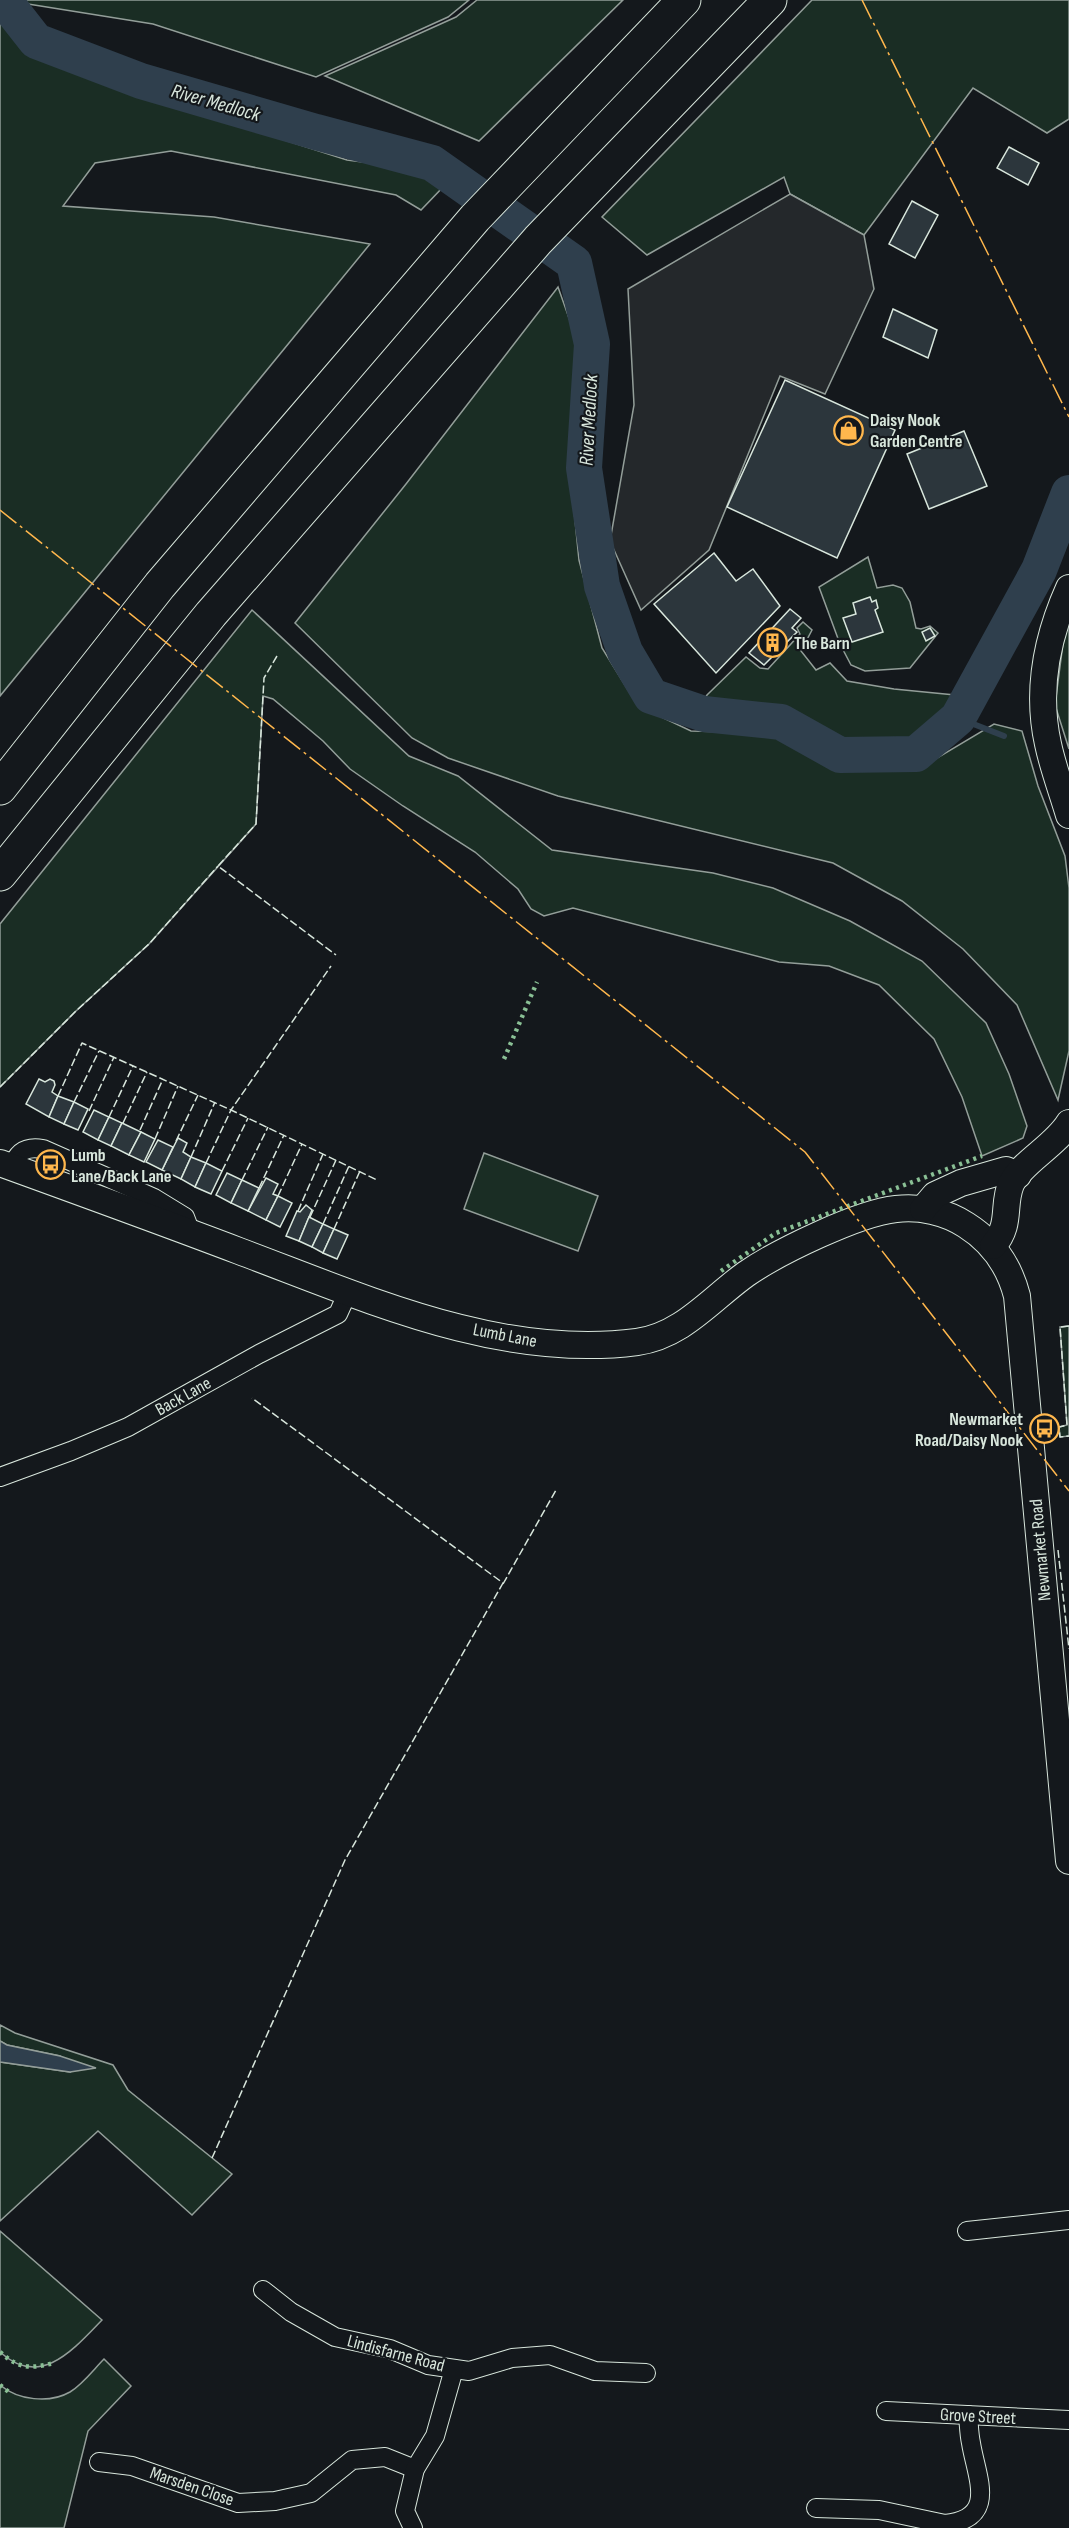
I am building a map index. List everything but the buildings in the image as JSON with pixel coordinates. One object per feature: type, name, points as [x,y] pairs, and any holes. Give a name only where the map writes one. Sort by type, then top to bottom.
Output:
[{"type":"highway","points":[[0,788],[160,585],[444,254],[684,0]]},
{"type":"highway","points":[[0,874],[211,614],[490,294],[596,179],[770,0]]},
{"type":"street","points":[[1069,588],[1049,640],[1043,693],[1048,746],[1069,815]]},
{"type":"street","points":[[993,1246],[1002,1234],[1011,1185],[1018,1175],[1057,1139],[1069,1123]]},
{"type":"street","name":"Lumb Lane","points":[[6,1166],[348,1292],[441,1322],[527,1342],[638,1342],[660,1336],[684,1324],[746,1275],[772,1258],[840,1227],[893,1209],[923,1209],[946,1215],[962,1222],[993,1246]]},
{"type":"street","points":[[923,1209],[935,1195],[961,1183],[1006,1170],[1018,1175]]},
{"type":"street","name":"Newmarket Road","points":[[993,1246],[1014,1282],[1017,1296],[1069,1861]]},
{"type":"street","name":"Back Lane","points":[[0,1477],[128,1427],[338,1314],[348,1292]]},
{"type":"street","points":[[967,2231],[1069,2220]]},
{"type":"street","name":"Lindisfarne Road","points":[[263,2290],[291,2312],[335,2337],[390,2349],[428,2365],[469,2371],[512,2358],[550,2355],[595,2371],[646,2373]]},
{"type":"street","points":[[413,2528],[405,2511],[415,2469],[435,2436],[454,2369]]},
{"type":"street","name":"Grove Street","points":[[886,2411],[1069,2420]]},
{"type":"street","points":[[816,2508],[879,2510],[945,2524],[956,2523],[967,2517],[975,2510],[982,2486],[971,2445],[968,2415]]},
{"type":"street","name":"Marsden Close","points":[[99,2462],[132,2466],[238,2503],[276,2501],[311,2493],[352,2460],[385,2457],[415,2469]]},
{"type":"green space","points":[[3,0],[469,0],[448,17],[316,77],[153,24]]},
{"type":"green space","points":[[477,0],[623,0],[479,141],[325,76],[456,17]]},
{"type":"green space","points":[[812,0],[1069,0],[1069,119],[1047,133],[973,88],[864,235],[790,194],[784,177],[647,255],[602,217]]},
{"type":"green space","points":[[0,15],[8,21],[32,51],[191,110],[347,160],[418,169],[443,187],[421,210],[396,195],[171,151],[95,163],[63,206],[214,217],[370,244],[0,696]]},
{"type":"green space","points":[[558,287],[580,349],[569,460],[579,560],[602,648],[638,706],[691,731],[774,733],[832,767],[917,770],[994,724],[1022,731],[1038,786],[1065,856],[1069,888],[1069,1051],[1058,1100],[1017,1005],[963,949],[902,901],[833,863],[558,796],[448,758],[412,738],[295,623]]},
{"type":"green space","points":[[868,557],[877,588],[893,585],[902,588],[910,602],[916,628],[930,626],[938,633],[910,668],[865,671],[851,665],[840,644],[819,587]]},
{"type":"green space","points":[[252,610],[409,756],[458,776],[552,850],[713,873],[773,888],[850,921],[922,961],[986,1023],[1009,1074],[1027,1126],[1023,1138],[982,1156],[962,1097],[934,1039],[879,985],[829,966],[779,962],[573,908],[544,916],[531,909],[518,889],[475,852],[350,769],[323,741],[273,699],[263,696],[256,824],[149,944],[76,1011],[0,1087],[0,924]]},
{"type":"green space","points":[[1069,621],[1069,749],[1055,705],[1065,628]]},
{"type":"green space","points":[[803,622],[812,630],[801,651],[816,670],[830,663],[847,681],[894,689],[955,695],[962,701],[942,721],[905,744],[866,745],[846,742],[819,728],[770,713],[700,706],[707,695],[746,657],[760,668],[768,669],[800,634],[797,628]]},
{"type":"green space","points":[[484,1153],[598,1196],[578,1251],[464,1209]]},
{"type":"green space","points":[[1069,1326],[1069,1436],[1060,1437],[1059,1427],[1067,1425],[1060,1327]]},
{"type":"green space","points":[[0,2025],[15,2033],[113,2065],[128,2090],[232,2174],[192,2215],[98,2131],[0,2221],[0,2062],[70,2072],[60,2056],[7,2045],[0,2041]]},
{"type":"green space","points":[[0,2231],[102,2320],[68,2353],[42,2366],[29,2367],[15,2362],[0,2352]]},
{"type":"green space","points":[[104,2359],[131,2386],[88,2431],[64,2528],[0,2528],[0,2385],[16,2394],[34,2399],[62,2396],[75,2389]]},
{"type":"shaded area","points":[[790,194],[864,235],[874,289],[825,394],[780,376],[709,550],[641,610],[610,541],[634,405],[628,289]]},
{"type":"water","points":[[0,2041],[7,2045],[60,2056],[96,2068],[70,2072],[0,2062]]},
{"type":"waterway","name":"River Medlock","points":[[8,0],[7,4],[36,41],[141,81],[432,163],[574,263],[592,344],[584,468],[602,586],[625,652],[651,696],[704,714],[781,722],[840,755],[916,754],[958,718],[1039,570],[1069,493]]},
{"type":"waterway","points":[[958,718],[1004,736]]},
{"type":"hedge","points":[[504,1059],[537,982]]},
{"type":"hedge","points":[[721,1271],[776,1233],[982,1156]]},
{"type":"hedge","points":[[0,2352],[19,2365],[31,2367],[54,2363]]},
{"type":"hedge","points":[[0,2385],[10,2393]]},
{"type":"fence","points":[[277,656],[264,678],[256,824],[218,866],[336,955]]},
{"type":"fence","points":[[0,1087],[76,1011],[149,944],[218,866]]},
{"type":"fence","points":[[206,1163],[231,1110],[331,966]]},
{"type":"fence","points":[[58,1096],[82,1043],[231,1110],[377,1180]]},
{"type":"fence","points":[[74,1102],[99,1051]]},
{"type":"fence","points":[[89,1111],[114,1057]]},
{"type":"fence","points":[[109,1117],[133,1066]]},
{"type":"fence","points":[[123,1123],[147,1072]]},
{"type":"fence","points":[[140,1130],[163,1079]]},
{"type":"fence","points":[[155,1139],[178,1086]]},
{"type":"fence","points":[[176,1141],[198,1095]]},
{"type":"fence","points":[[191,1157],[215,1102]]},
{"type":"fence","points":[[222,1171],[248,1118]]},
{"type":"fence","points":[[242,1180],[268,1127]]},
{"type":"fence","points":[[259,1188],[284,1135]]},
{"type":"fence","points":[[278,1196],[302,1144]]},
{"type":"fence","points":[[298,1211],[323,1154]]},
{"type":"fence","points":[[310,1217],[336,1160]]},
{"type":"fence","points":[[323,1224],[349,1166]]},
{"type":"fence","points":[[334,1229],[360,1171]]},
{"type":"fence","points":[[1069,1326],[1060,1327],[1067,1425],[1059,1427],[1060,1437],[1069,1436]]},
{"type":"fence","points":[[212,2158],[345,1860],[503,1583],[252,1398]]},
{"type":"fence","points":[[503,1584],[556,1490]]},
{"type":"fence","points":[[1058,1550],[1069,1649]]},
{"type":"power","points":[[862,0],[1069,417]]},
{"type":"power","points":[[0,510],[805,1152],[1069,1491]]},
{"type":"place","name":"Daisy Nook Garden Centre","points":[[849,430]]},
{"type":"place","name":"The Barn","points":[[773,643]]},
{"type":"place","name":"Lumb Lane/Back Lane","points":[[50,1165]]},
{"type":"place","name":"Newmarket Road/Daisy Nook","points":[[1044,1429]]}]
